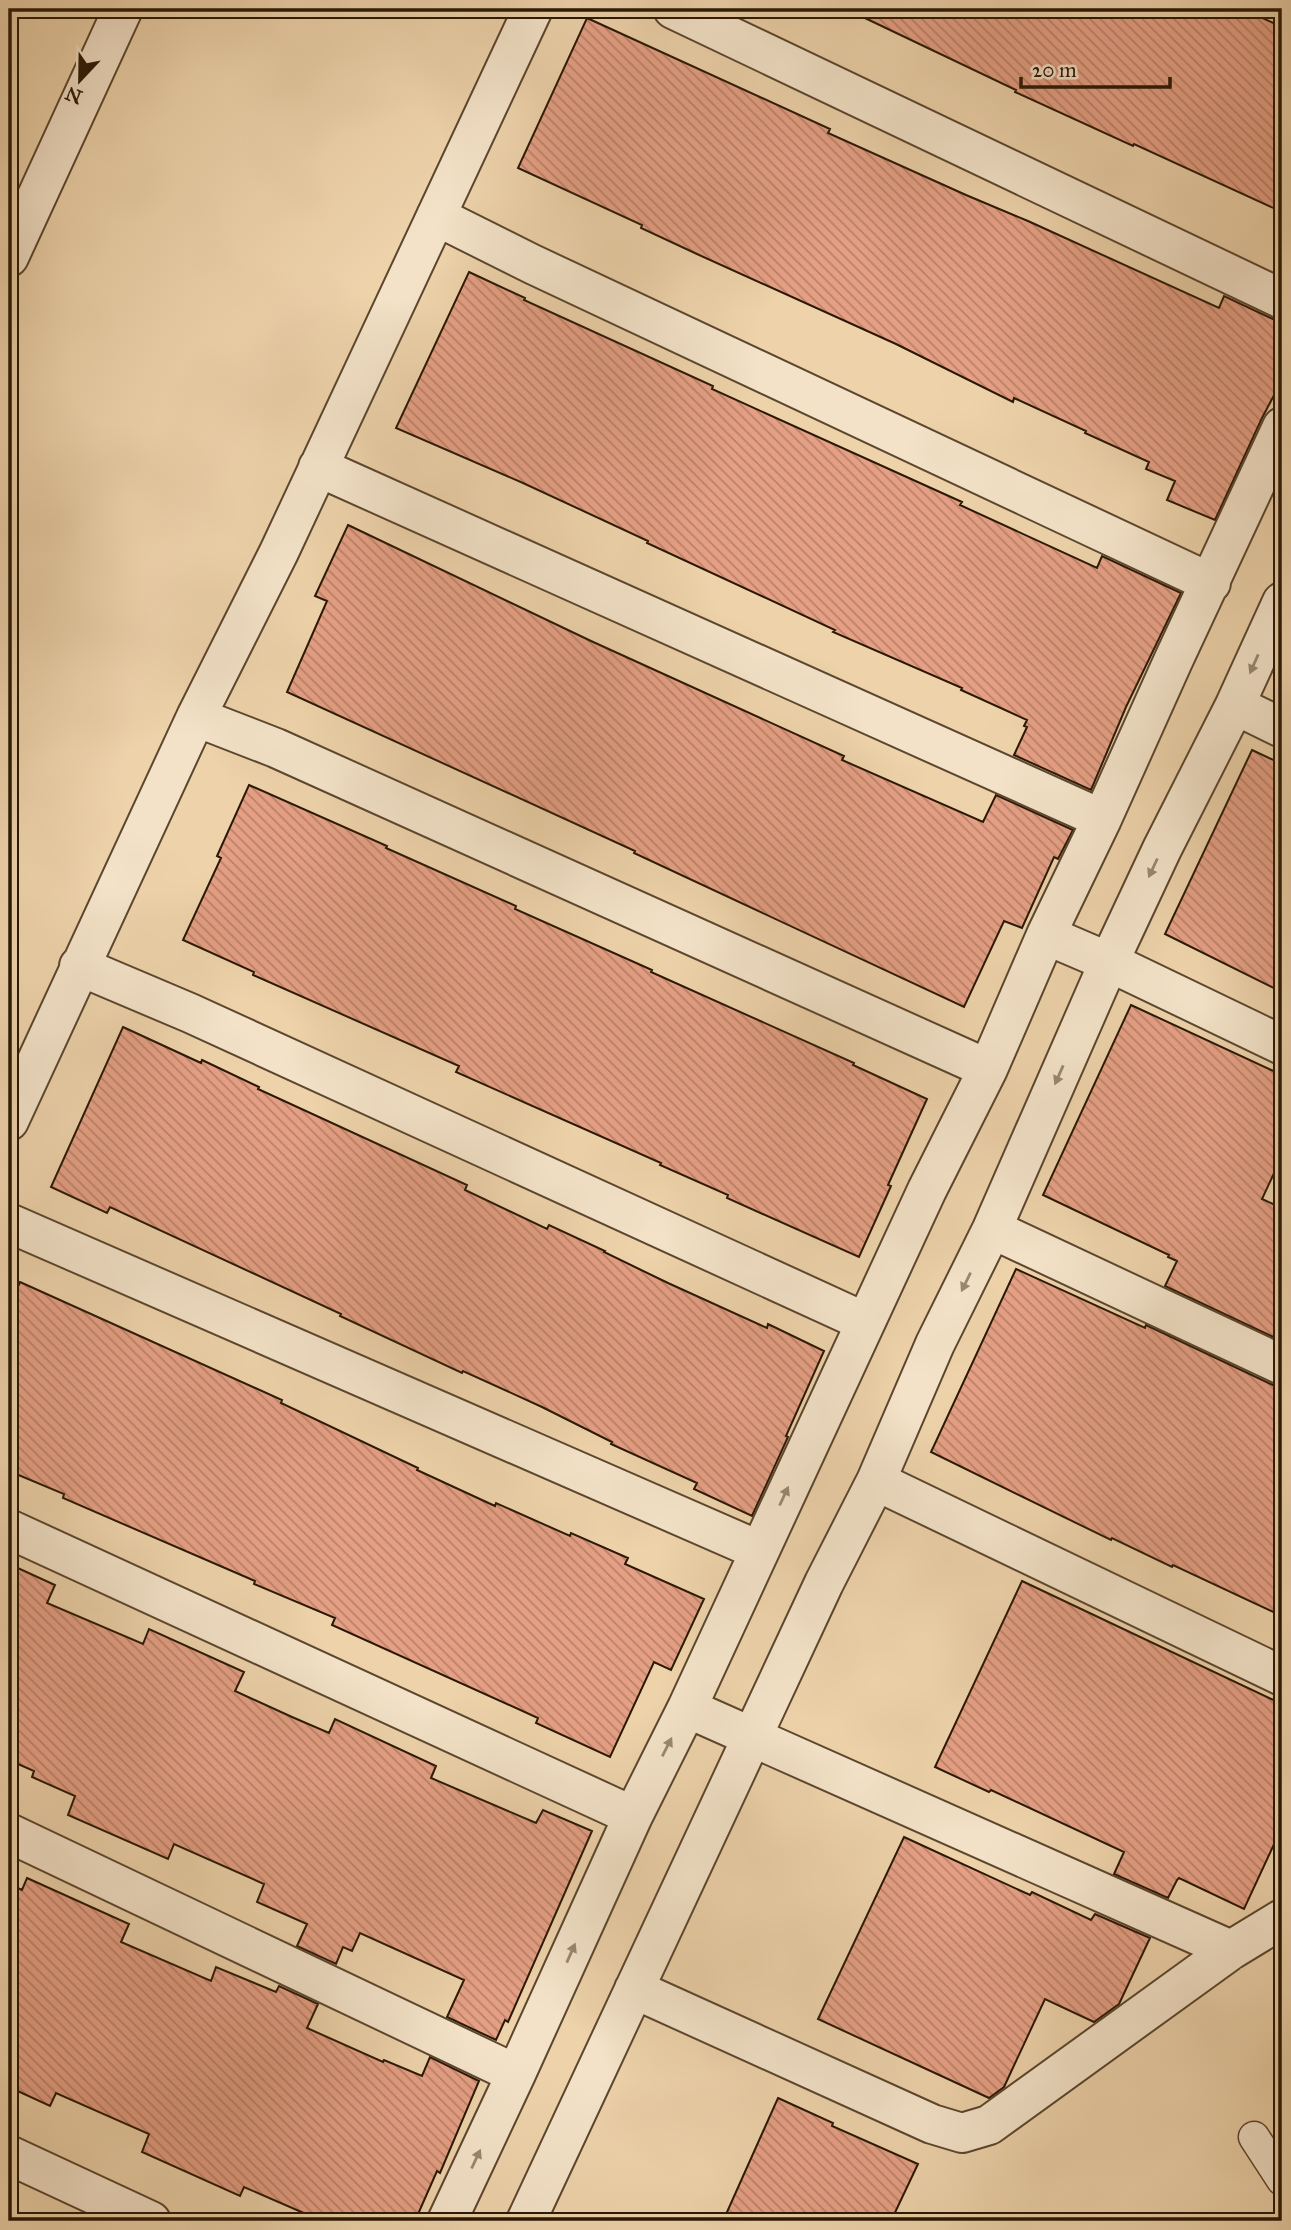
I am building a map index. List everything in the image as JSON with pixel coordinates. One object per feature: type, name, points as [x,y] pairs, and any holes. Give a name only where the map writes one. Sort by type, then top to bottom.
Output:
[{"type":"street","points":[[9,257],[123,9]]},
{"type":"street","points":[[9,1121],[79,966],[279,552],[533,9]]},
{"type":"street","points":[[674,9],[1282,299]]},
{"type":"street","points":[[436,216],[532,264],[1211,583]]},
{"type":"street","points":[[447,2221],[633,1816],[687,1708],[927,1190],[988,1069],[1046,935],[1282,427]]},
{"type":"street","points":[[318,467],[1102,819]]},
{"type":"street","points":[[526,2221],[824,1583],[876,1481],[935,1344],[992,1229],[1109,962],[1162,849],[1235,705],[1282,602]]},
{"type":"street","points":[[1235,705],[1282,728]]},
{"type":"street","points":[[197,717],[289,753],[988,1069]]},
{"type":"street","points":[[1046,935],[1109,962],[1282,1045]]},
{"type":"street","points":[[79,966],[190,1013],[865,1322]]},
{"type":"street","points":[[9,1223],[758,1550]]},
{"type":"street","points":[[992,1229],[1282,1365]]},
{"type":"street","points":[[876,1481],[1282,1676]]},
{"type":"street","points":[[9,1529],[633,1816]]},
{"type":"street","points":[[687,1708],[1231,1950]]},
{"type":"street","points":[[9,1833],[516,2074]]},
{"type":"street","points":[[634,1989],[932,2124],[962,2133],[989,2125],[1231,1950],[1282,1919]]},
{"type":"street","points":[[9,2155],[151,2221]]},
{"type":"lane","points":[[1254,2137],[1282,2180]]},
{"type":"building","points":[[846,9],[1243,9],[1282,27],[1282,212],[1015,92],[1016,90]]},
{"type":"building","points":[[587,18],[830,129],[828,133],[1219,308],[1224,296],[1282,321],[1282,380],[1215,520],[1167,500],[1175,481],[1146,469],[1149,462],[1014,398],[1013,402],[896,344],[641,228],[642,225],[518,168]]},
{"type":"building","points":[[469,272],[713,386],[712,389],[962,502],[960,505],[1097,568],[1102,556],[1181,593],[1126,707],[1091,790],[1014,755],[1027,727],[1024,726],[1027,720],[961,690],[962,688],[833,632],[835,630],[523,483],[396,428]]},
{"type":"building","points":[[348,525],[591,641],[844,756],[842,760],[983,822],[996,795],[1073,830],[1058,859],[1054,857],[1022,928],[1004,921],[964,1007],[634,853],[635,851],[287,692],[327,601],[315,596]]},
{"type":"building","points":[[1252,750],[1282,764],[1282,992],[1165,934]]},
{"type":"building","points":[[249,785],[387,846],[386,848],[516,906],[515,909],[854,1063],[853,1065],[927,1099],[859,1257],[727,1198],[728,1195],[660,1165],[661,1163],[456,1072],[459,1066],[253,975],[254,972],[183,940],[221,858],[217,856]]},
{"type":"building","points":[[1131,1005],[1282,1075],[1282,1156],[1262,1199],[1282,1208],[1282,1341],[1165,1286],[1177,1261],[1168,1257],[1169,1255],[1043,1195]]},
{"type":"building","points":[[123,1027],[201,1063],[202,1060],[259,1087],[258,1089],[467,1185],[465,1190],[547,1229],[549,1225],[668,1283],[767,1328],[768,1324],[824,1351],[752,1516],[694,1489],[697,1483],[611,1444],[612,1442],[542,1407],[463,1371],[462,1373],[110,1207],[107,1213],[51,1187]]},
{"type":"building","points":[[1016,1269],[1282,1387],[1282,1616],[1173,1565],[1172,1567],[1112,1538],[1111,1540],[931,1452]]},
{"type":"building","points":[[20,1282],[282,1400],[281,1403],[495,1506],[496,1503],[628,1558],[625,1564],[704,1599],[671,1670],[654,1662],[610,1757],[536,1723],[538,1718],[332,1625],[335,1618],[63,1498],[64,1494],[9,1471],[9,1307]]},
{"type":"building","points":[[9,1564],[55,1585],[47,1603],[143,1644],[149,1629],[244,1672],[235,1691],[329,1733],[335,1719],[436,1766],[431,1778],[536,1823],[543,1810],[592,1831],[508,2022],[505,2020],[496,2040],[447,2017],[464,1980],[360,1933],[352,1951],[343,1947],[336,1964],[297,1946],[307,1924],[257,1902],[264,1884],[174,1844],[168,1859],[68,1815],[75,1796],[32,1777],[34,1771],[9,1760]]},
{"type":"building","points":[[1022,1581],[1282,1704],[1282,1827],[1244,1909],[1179,1878],[1168,1898],[1114,1874],[1124,1852],[935,1767]]},
{"type":"building","points":[[904,1837],[1030,1895],[1032,1892],[1091,1920],[1095,1914],[1150,1938],[1119,2004],[1094,2022],[1045,1999],[1004,2087],[989,2098],[818,2019]]},
{"type":"building","points":[[27,1878],[129,1924],[121,1942],[211,1981],[216,1967],[276,1992],[279,1986],[318,2004],[307,2028],[383,2062],[384,2060],[422,2076],[430,2057],[479,2081],[440,2173],[437,2171],[415,2221],[322,2221],[244,2187],[240,2196],[142,2152],[149,2134],[56,2093],[50,2106],[9,2087],[9,1884],[22,1890]]},
{"type":"building","points":[[778,2098],[833,2123],[832,2126],[918,2164],[891,2221],[723,2221]]}]
